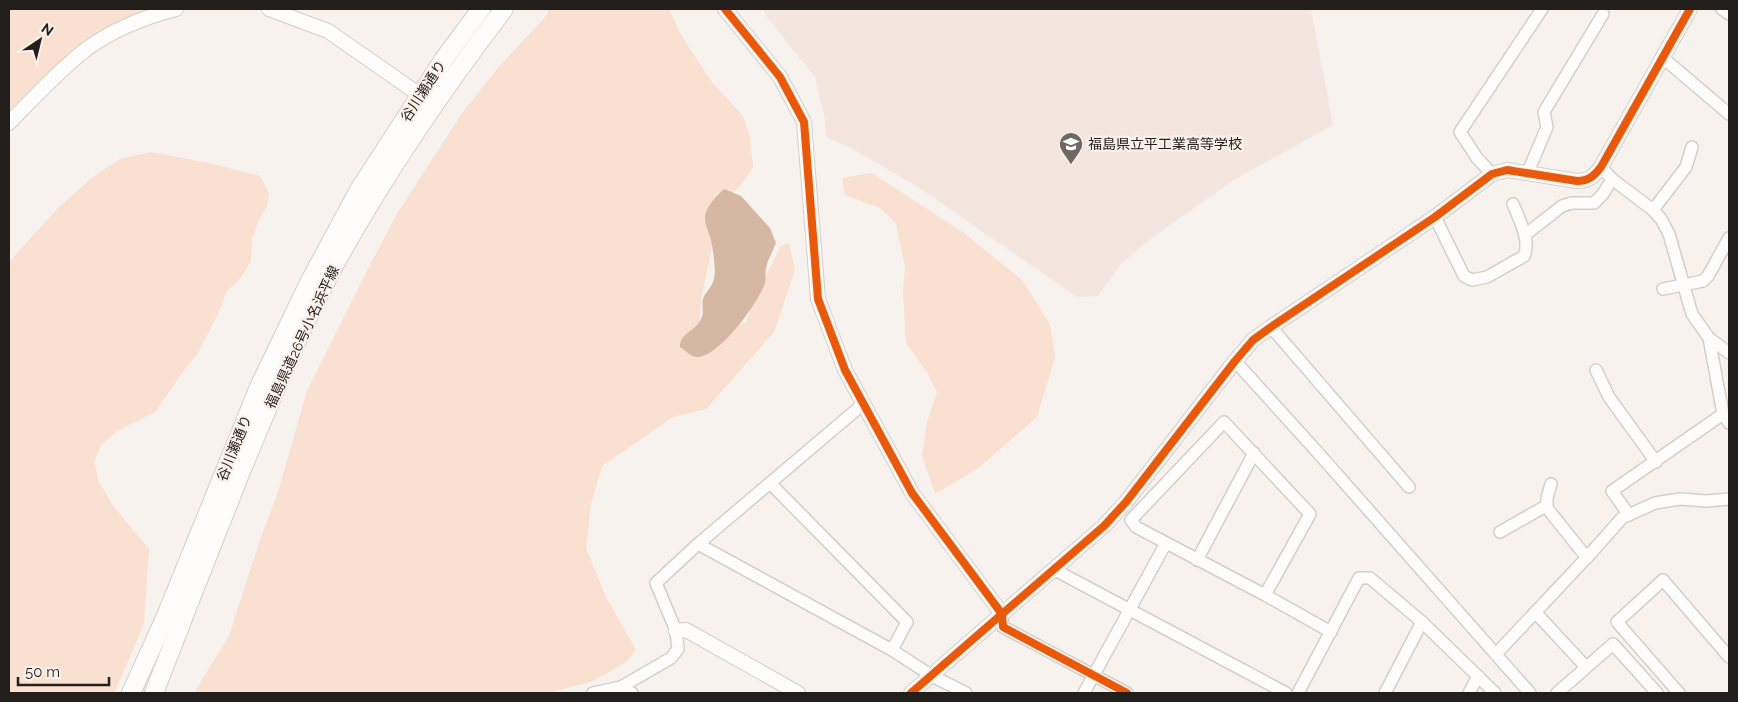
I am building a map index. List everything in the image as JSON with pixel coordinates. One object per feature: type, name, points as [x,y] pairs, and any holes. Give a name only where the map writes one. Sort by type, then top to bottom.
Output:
[{"type":"main road","name":"谷川瀬通り","points":[[131,693],[166,616],[259,387],[310,281],[359,190],[427,100],[444,59],[481,9]]},
{"type":"main road","name":"福島県道26号小名浜平線","points":[[154,693],[279,378],[335,265],[390,170],[427,100],[504,9]]},
{"type":"street","points":[[9,123],[54,78],[88,48],[142,19],[176,9]]},
{"type":"street","points":[[269,9],[328,31],[427,100]]},
{"type":"street","points":[[725,9],[780,77],[804,122],[818,299],[845,370],[862,405],[912,493],[1002,614],[1003,627],[1127,693]]},
{"type":"street","points":[[1492,174],[1477,158],[1460,132],[1542,9]]},
{"type":"street","points":[[912,693],[1104,526],[1126,502],[1235,361],[1253,340],[1271,326],[1435,217],[1492,174],[1507,170],[1577,181],[1586,181],[1594,176],[1601,167],[1690,9]]},
{"type":"street","points":[[1722,9],[1729,14]]},
{"type":"street","points":[[1528,172],[1548,127],[1544,112],[1603,14]]},
{"type":"street","points":[[1662,57],[1729,114]]},
{"type":"street","points":[[1652,210],[1686,167],[1692,148]]},
{"type":"street","points":[[1601,167],[1612,179],[1661,219],[1669,234],[1692,314],[1708,338],[1729,353]]},
{"type":"street","points":[[1525,235],[1562,206],[1572,203],[1594,202],[1603,194],[1612,179]]},
{"type":"street","points":[[1435,217],[1464,276],[1472,280],[1487,277],[1524,256],[1527,251],[1525,235],[1513,204]]},
{"type":"street","points":[[1663,290],[1703,281],[1708,276],[1729,238]]},
{"type":"street","points":[[1271,326],[1410,487]]},
{"type":"street","points":[[1629,515],[1612,491],[1726,418],[1708,338]]},
{"type":"street","points":[[1235,361],[1530,693]]},
{"type":"street","points":[[1596,370],[1609,397],[1656,462]]},
{"type":"street","points":[[593,693],[621,687],[671,658],[678,649],[676,631],[656,582],[862,405]]},
{"type":"street","points":[[1265,595],[1310,514],[1224,422],[1131,520],[1136,527],[1331,632]]},
{"type":"street","points":[[1197,560],[1254,453]]},
{"type":"street","points":[[770,483],[907,622],[892,650]]},
{"type":"street","points":[[1551,484],[1547,498],[1547,508],[1587,558]]},
{"type":"street","points":[[1496,654],[1587,558],[1622,518],[1655,504],[1680,499],[1706,501],[1729,499]]},
{"type":"street","points":[[1500,532],[1544,507],[1547,508]]},
{"type":"street","points":[[1084,693],[1166,543]]},
{"type":"street","points":[[698,544],[892,650],[932,676],[966,693]]},
{"type":"street","points":[[1055,570],[1286,693]]},
{"type":"street","points":[[1298,693],[1359,578],[1370,578],[1422,622],[1495,693]]},
{"type":"street","points":[[1679,693],[1617,622],[1663,580],[1729,657]]},
{"type":"street","points":[[1535,612],[1586,667]]},
{"type":"street","points":[[1385,693],[1422,622]]},
{"type":"street","points":[[676,631],[686,630],[798,693]]},
{"type":"street","points":[[1557,693],[1613,644],[1657,693]]},
{"type":"street","points":[[1469,693],[1478,676]]},
{"type":"street","points":[[621,687],[632,693]]},
{"type":"shaded area","points":[[9,9],[176,9],[119,30],[9,123]]},
{"type":"shaded area","points":[[549,9],[669,9],[681,35],[711,81],[743,116],[750,137],[753,167],[741,185],[721,203],[702,295],[699,324],[715,335],[746,322],[757,293],[781,246],[789,243],[795,270],[774,332],[706,409],[673,417],[602,466],[591,504],[586,548],[605,595],[636,650],[626,662],[593,681],[549,693],[194,693],[229,636],[259,543],[279,489],[307,391],[368,269],[398,212],[463,112],[497,69],[546,16]]},
{"type":"shaded area","name":"福島県立平工業高等学校","points":[[763,9],[1311,9],[1333,125],[1232,181],[1149,240],[1121,264],[1098,296],[1077,297],[918,187],[853,149],[826,137],[825,120],[815,77],[766,16]]},
{"type":"shaded area","points":[[151,152],[209,163],[260,176],[269,193],[267,205],[252,239],[251,261],[241,278],[227,291],[218,314],[198,353],[155,412],[117,431],[102,444],[94,461],[99,482],[113,506],[149,549],[144,624],[115,693],[9,693],[9,262],[58,208],[93,177],[120,159]]},
{"type":"shaded area","points":[[872,173],[964,233],[1022,280],[1050,324],[1055,357],[1037,417],[977,469],[935,494],[922,456],[927,422],[937,392],[928,374],[906,343],[903,292],[905,267],[896,223],[880,208],[845,195],[842,178]]},
{"type":"shaded area","points":[[724,189],[741,196],[770,228],[776,243],[767,265],[765,283],[755,303],[726,339],[705,355],[696,357],[680,347],[680,343],[684,336],[700,320],[703,314],[703,299],[714,278],[713,249],[705,218],[709,206]]},
{"type":"cycle path","points":[[725,9],[780,77],[804,122],[818,299],[845,370],[912,493],[1002,614],[911,693]]},
{"type":"cycle path","points":[[1127,693],[1003,627],[1002,614],[1104,526],[1126,502],[1253,340],[1435,217],[1492,174],[1507,170],[1577,181],[1588,179],[1593,175],[1601,167],[1690,9]]},
{"type":"place","name":"福島県立平工業高等学校","points":[[1071,165]]}]
